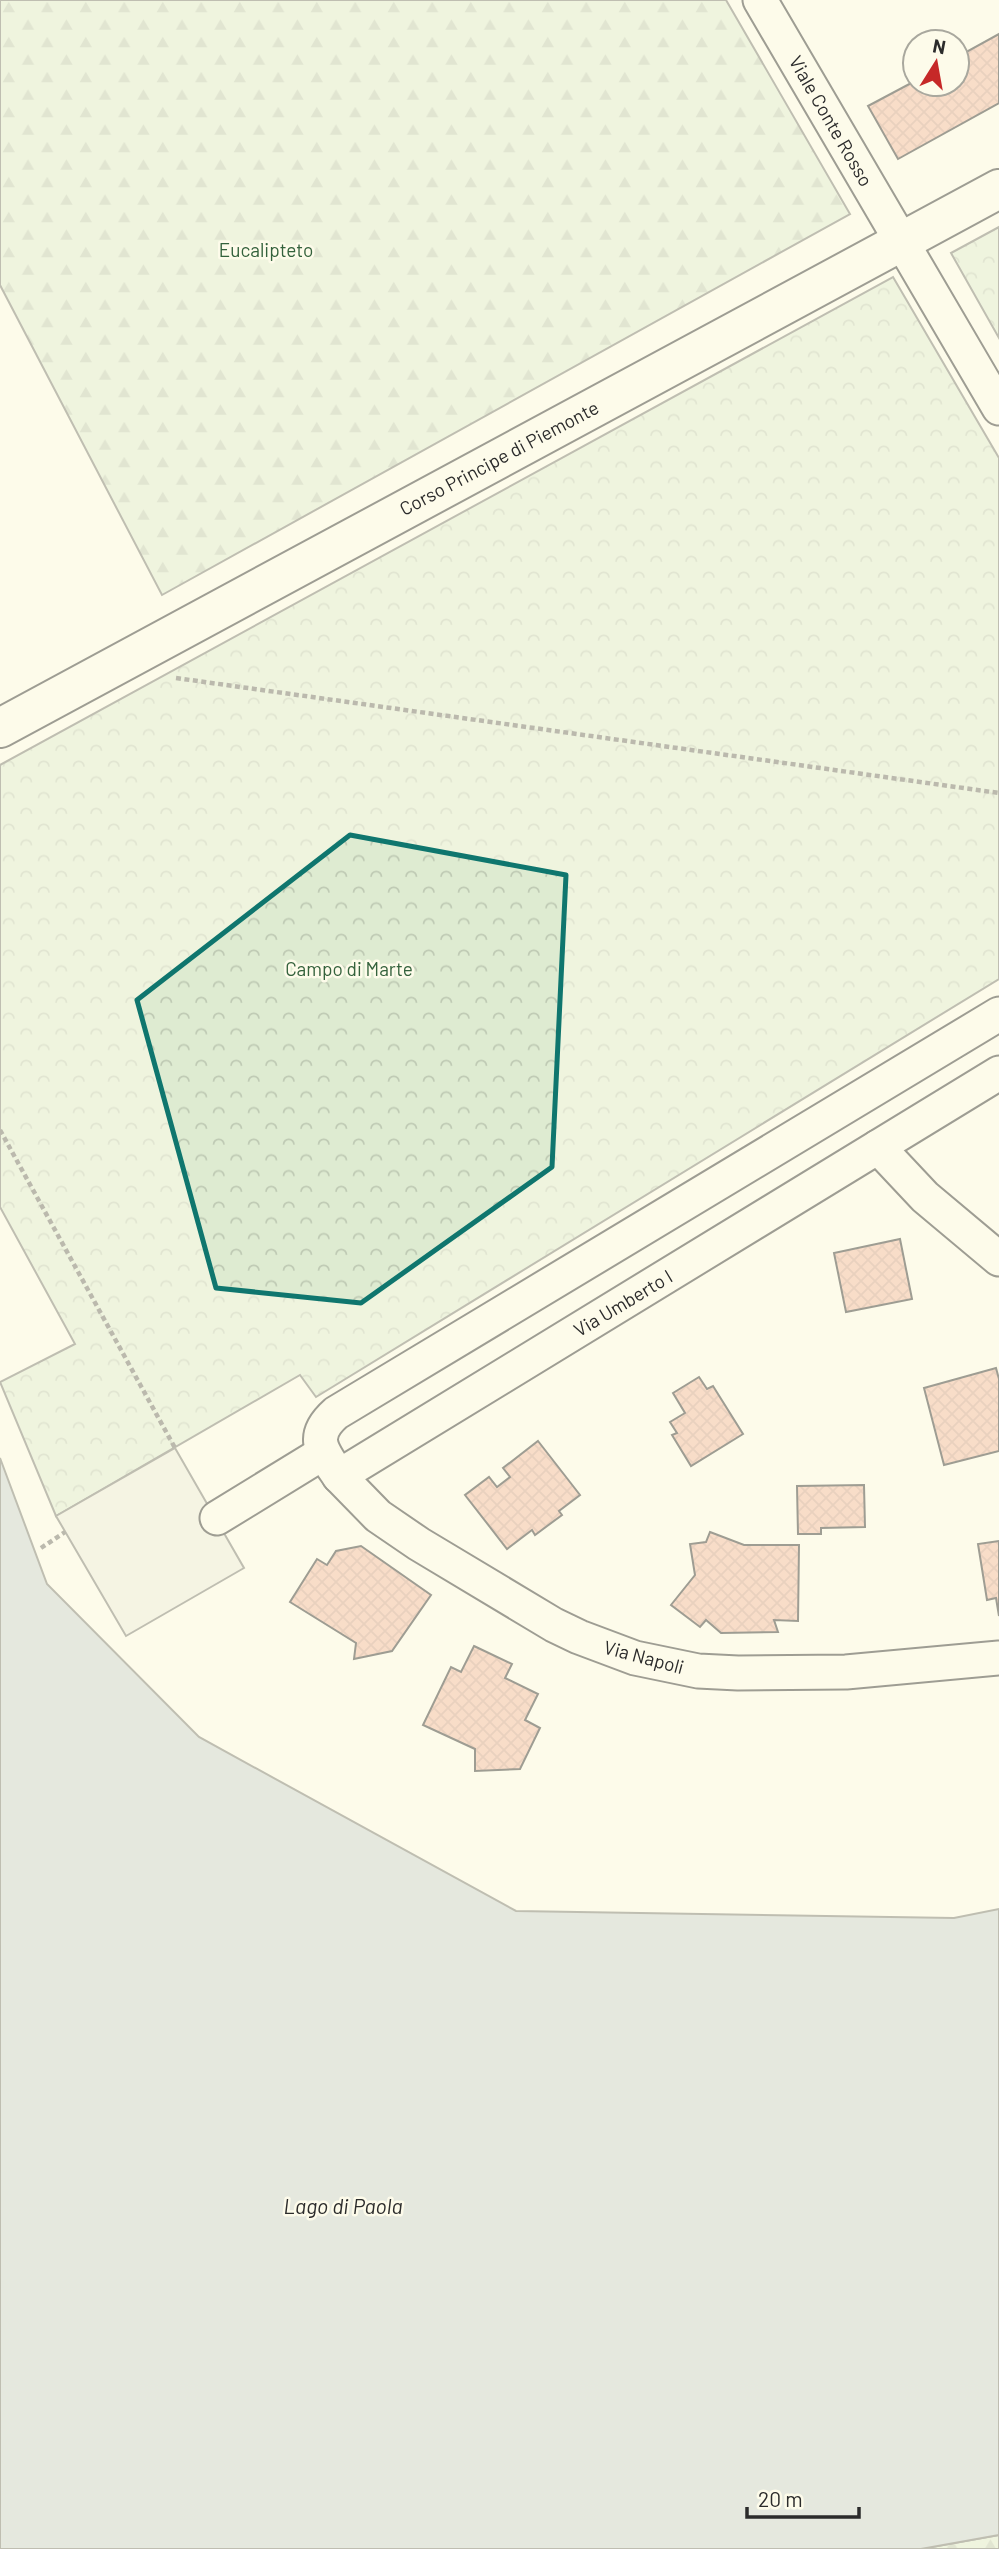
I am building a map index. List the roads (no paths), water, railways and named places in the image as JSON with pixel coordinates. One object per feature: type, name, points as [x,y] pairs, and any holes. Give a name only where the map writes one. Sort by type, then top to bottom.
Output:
[{"type":"street","name":"Viale Conte Rosso","points":[[760,0],[999,408]]},
{"type":"street","name":"Corso Principe di Piemonte","points":[[0,727],[999,189]]},
{"type":"street","points":[[331,1465],[320,1441],[327,1421],[336,1413],[999,1014]]},
{"type":"street","points":[[902,1072],[930,1115]]},
{"type":"street","name":"Via Umberto I","points":[[217,1518],[331,1465],[878,1147],[999,1073]]},
{"type":"street","points":[[878,1147],[925,1197],[999,1259]]},
{"type":"street","name":"Via Napoli","points":[[331,1465],[378,1516],[419,1544],[554,1625],[635,1658],[698,1671],[738,1673],[846,1672],[999,1658]]},
{"type":"water","name":"Lago di Paola","points":[[0,1458],[47,1584],[199,1737],[516,1911],[954,1918],[999,1909],[999,2535],[921,2549],[0,2549]]},
{"type":"park label","name":"Eucalipteto","points":[[266,250]]},
{"type":"park label","name":"Campo di Marte","points":[[349,969]]}]
